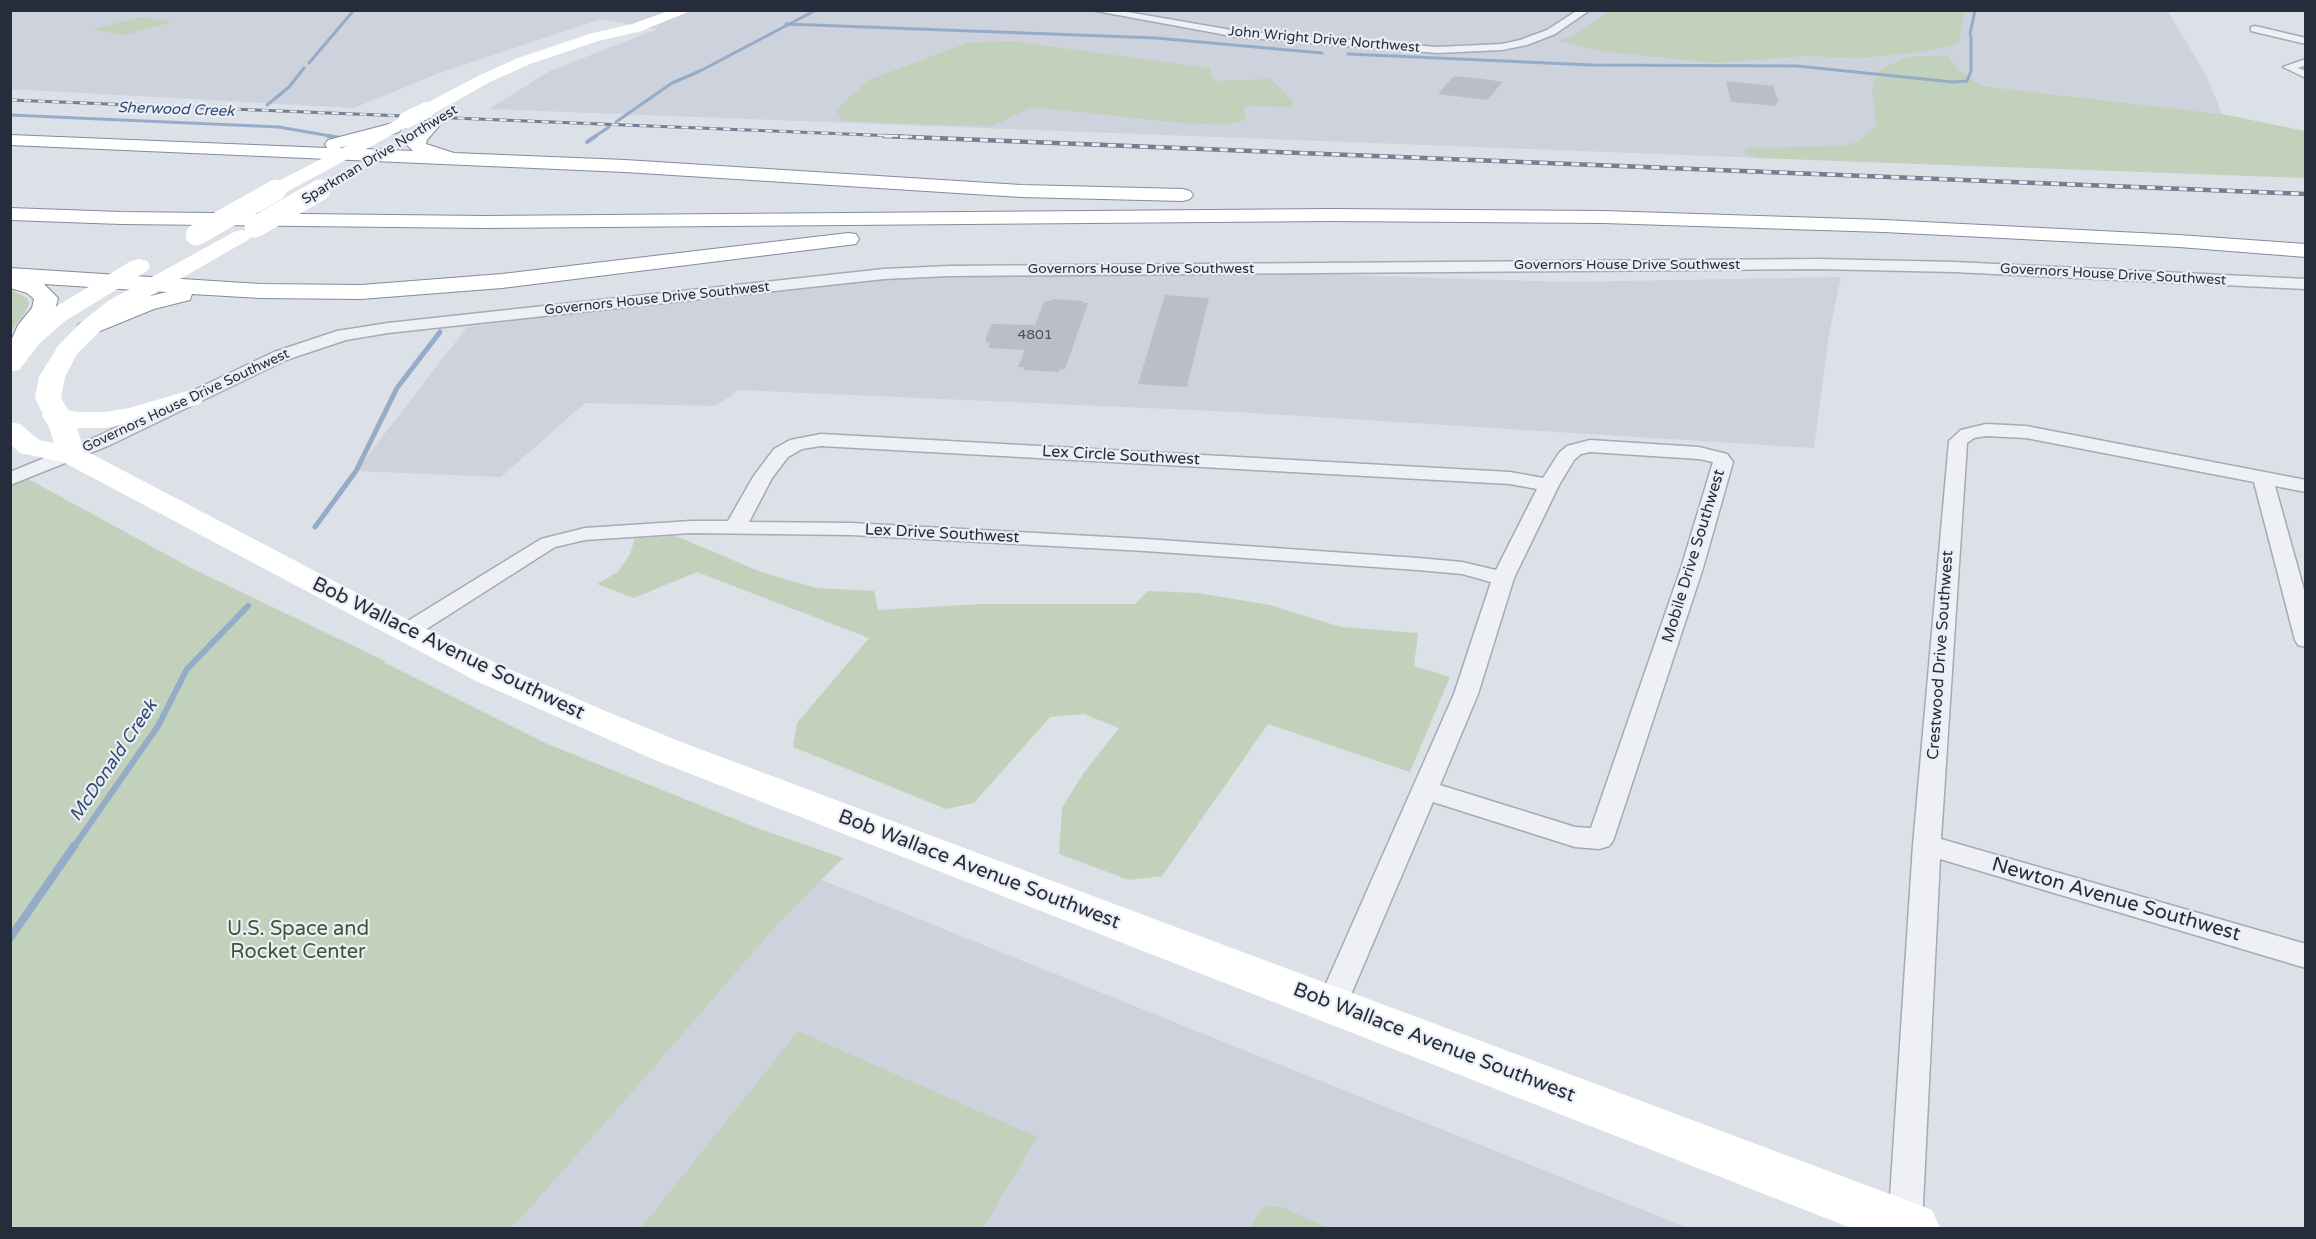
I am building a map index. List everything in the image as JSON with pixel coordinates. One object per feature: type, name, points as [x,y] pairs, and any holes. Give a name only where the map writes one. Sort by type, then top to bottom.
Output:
[{"type":"main road","name":"Sparkman Drive Northwest","points":[[152,284],[241,236],[379,156],[484,79],[524,61],[594,37],[686,10]]},
{"type":"main road","name":"Sparkman Drive Northwest","points":[[173,247],[400,124],[431,119],[452,112],[525,72],[609,39],[610,34]]},
{"type":"main road","points":[[431,119],[416,143],[420,149],[430,153],[476,160]]},
{"type":"main road","points":[[272,151],[341,143],[400,124]]},
{"type":"main road","points":[[10,140],[668,168],[1021,191],[1302,200]]},
{"type":"main road","points":[[10,197],[196,203],[421,206],[1302,200],[1511,201],[1803,207],[2025,217],[2306,234]]},
{"type":"main road","points":[[10,214],[121,218],[450,222],[1603,217],[1884,226],[2179,241],[2306,251]]},
{"type":"main road","points":[[10,275],[219,289],[309,292],[413,290],[870,237],[1235,217]]},
{"type":"main road","points":[[15,358],[57,316],[111,281],[152,259]]},
{"type":"main road","points":[[10,281],[35,288],[46,298],[43,310],[30,325],[15,358]]},
{"type":"main road","points":[[71,455],[63,427],[48,398],[52,377],[67,351],[88,329],[116,306],[152,284]]},
{"type":"main road","points":[[88,329],[158,300],[219,289]]},
{"type":"main road","points":[[56,416],[85,420],[119,418],[191,398]]},
{"type":"main road","name":"Bob Wallace Avenue Southwest","points":[[10,430],[30,447],[71,455],[406,632],[509,682],[668,751],[1909,1227]]},
{"type":"street","name":"John Wright Drive Northwest","points":[[1096,10],[1237,34],[1437,50],[1502,47],[1529,41],[1551,32],[1586,10]]},
{"type":"street","points":[[2255,29],[2306,41]]},
{"type":"street","points":[[2306,62],[2288,66],[2306,75]]},
{"type":"street","name":"Governors House Drive Southwest","points":[[10,479],[71,455],[297,349],[356,333],[905,273],[1818,264],[1954,267],[2306,284]]},
{"type":"street","name":"Crestwood Drive Southwest","points":[[1909,1227],[1927,845],[1956,447],[1962,437],[1986,430],[2026,432],[2306,486]]},
{"type":"street","name":"Lex Circle Southwest","points":[[736,526],[776,459],[797,444],[821,440],[1498,477],[1549,485]]},
{"type":"street","name":"Mobile Drive Southwest","points":[[1332,1004],[1470,685],[1503,578],[1549,485],[1569,453],[1582,447],[1717,456],[1723,462],[1677,613],[1603,834],[1599,839],[1575,837],[1425,790]]},
{"type":"street","points":[[2263,478],[2306,640]]},
{"type":"street","name":"Lex Drive Southwest","points":[[406,632],[527,554],[559,539],[585,534],[736,526],[1181,548],[1418,564],[1462,568],[1503,578]]},
{"type":"street","name":"Newton Avenue Southwest","points":[[1927,845],[2306,956]]},
{"type":"shaded area","points":[[2167,10],[2205,73],[2222,114],[1984,86],[1998,167],[489,109],[550,71],[657,29],[601,19],[439,73],[354,108],[11,89],[10,11]]},
{"type":"shaded area","points":[[1249,272],[1570,282],[1841,277],[1829,334],[1814,448],[1238,412],[739,390],[716,406],[585,403],[501,477],[356,471],[467,327],[609,308],[919,276]]},
{"type":"shaded area","points":[[807,874],[1261,1057],[1688,1228],[493,1228]]},
{"type":"green space","points":[[1611,10],[1964,11],[1959,43],[1921,52],[1861,58],[1805,56],[1713,63],[1600,51],[1558,41],[1574,36]]},
{"type":"green space","points":[[141,17],[173,22],[124,35],[92,29]]},
{"type":"green space","points":[[1011,41],[1209,68],[1215,81],[1271,79],[1293,102],[1293,107],[1244,106],[1245,120],[1226,125],[1182,123],[1032,107],[993,126],[916,124],[843,121],[836,110],[869,80],[967,43]]},
{"type":"green space","points":[[1948,55],[1958,70],[1983,86],[2222,114],[2305,131],[2305,178],[1759,158],[1746,155],[1745,148],[1844,146],[1859,141],[1876,126],[1872,89],[1879,70],[1907,57]]},
{"type":"green space","points":[[11,290],[27,298],[29,304],[24,315],[11,331]]},
{"type":"green space","name":"U.S. Space and Rocket Center","points":[[10,469],[191,568],[385,661],[383,662],[545,743],[757,828],[843,858],[775,927],[626,1099],[519,1220],[509,1228],[11,1228]]},
{"type":"green space","points":[[676,536],[761,572],[816,588],[874,591],[878,610],[982,604],[1135,604],[1148,591],[1197,593],[1270,605],[1341,627],[1418,633],[1414,666],[1450,677],[1410,772],[1268,724],[1162,876],[1129,880],[1059,854],[1062,808],[1083,774],[1119,728],[1084,714],[1050,717],[974,803],[946,809],[793,747],[797,723],[869,638],[697,572],[634,598],[597,584],[618,572],[630,554],[635,538]]},
{"type":"green space","points":[[798,1031],[1037,1137],[983,1228],[641,1228]]},
{"type":"green space","points":[[1268,1206],[1281,1207],[1328,1228],[1251,1228],[1260,1210]]},
{"type":"building","points":[[1454,76],[1503,82],[1487,100],[1438,94]]},
{"type":"building","points":[[1726,81],[1773,86],[1779,103],[1776,103],[1776,106],[1731,102]]},
{"type":"building","points":[[1165,295],[1209,298],[1187,387],[1138,384]]},
{"type":"building","points":[[1052,299],[1088,303],[1065,369],[1060,369],[1058,372],[1023,370],[1024,367],[1018,367],[1025,350],[988,348],[990,343],[985,339],[992,324],[1035,325],[1044,302]]},
{"type":"waterway","points":[[309,63],[354,10]]},
{"type":"waterway","points":[[789,24],[816,10]]},
{"type":"waterway","points":[[1970,34],[1975,10]]},
{"type":"waterway","points":[[616,122],[672,83],[700,71],[789,24]]},
{"type":"waterway","points":[[789,24],[1156,38],[1322,53]]},
{"type":"waterway","points":[[1348,54],[1592,65],[1797,66],[1953,82],[1967,81],[1971,71],[1971,36]]},
{"type":"waterway","points":[[267,105],[289,87],[304,68]]},
{"type":"waterway","name":"Sherwood Creek","points":[[10,115],[279,127],[336,137]]},
{"type":"waterway","points":[[594,137],[609,127]]},
{"type":"waterway","name":"Sherwood Creek","points":[[328,136],[340,138]]},
{"type":"waterway","points":[[587,142],[596,136]]},
{"type":"waterway","name":"McDonald Creek","points":[[315,527],[356,471],[397,388],[440,332]]},
{"type":"waterway","name":"McDonald Creek","points":[[73,848],[158,726],[187,669],[248,606]]},
{"type":"waterway","name":"McDonald Creek","points":[[10,938],[74,846]]},
{"type":"railway","points":[[10,100],[920,137]]},
{"type":"railway","points":[[884,136],[2306,194]]}]
